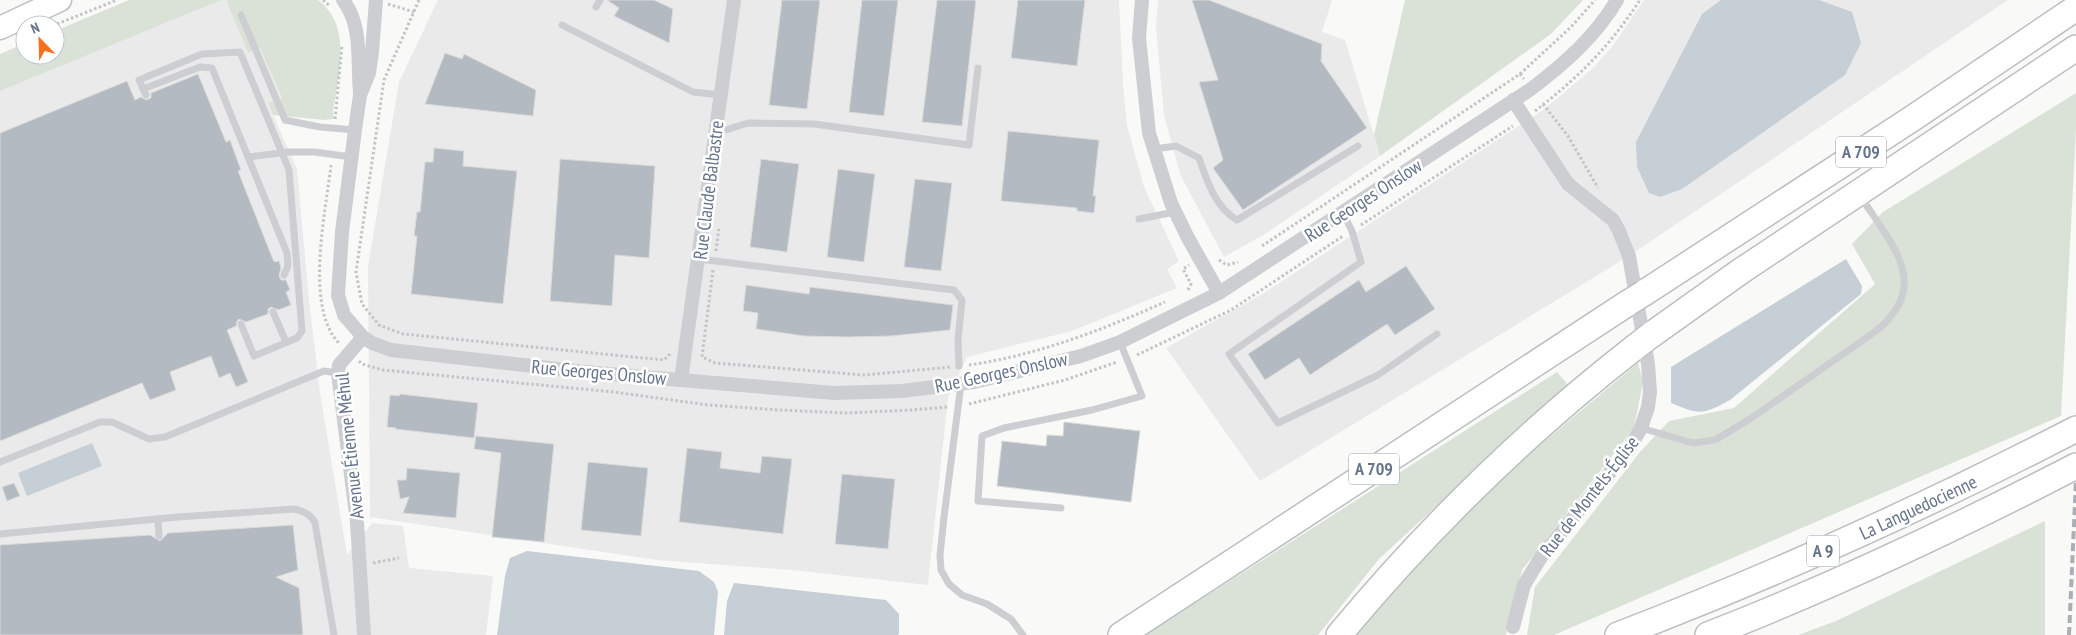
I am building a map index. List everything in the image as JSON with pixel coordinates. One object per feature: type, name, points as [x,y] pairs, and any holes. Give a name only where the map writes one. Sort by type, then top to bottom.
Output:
[{"type":"highway","name":"A 709","points":[[1121,635],[1872,145],[2076,8]]},
{"type":"highway","name":"A 709","points":[[1339,635],[1408,555],[1487,474],[1564,404],[1642,342],[1741,270],[2076,48]]},
{"type":"highway","name":"La Languedocienne","points":[[1618,635],[1808,558],[1950,493],[2076,429]]},
{"type":"highway","name":"La Languedocienne","points":[[1708,635],[1838,581],[2020,495],[2076,466]]},
{"type":"main road","points":[[0,28],[60,0]]},
{"type":"street","points":[[344,0],[353,15],[358,39],[357,68],[360,95]]},
{"type":"street","points":[[363,337],[344,315],[338,295],[342,232],[354,130],[360,95],[370,66],[376,0]]},
{"type":"street","name":"Rue Claude Balbastre","points":[[682,380],[734,0]]},
{"type":"street","points":[[1142,0],[1139,38],[1149,133],[1175,212],[1220,293]]},
{"type":"street","points":[[1513,100],[1565,63],[1607,17],[1617,0]]},
{"type":"street","name":"Rue Georges Onslow","points":[[363,337],[391,350],[577,371],[834,393],[902,391],[961,384],[1081,356],[1120,342],[1220,293],[1513,100]]},
{"type":"street","name":"Rue de Montels-Église","points":[[1512,627],[1524,585],[1541,557],[1629,449],[1641,428],[1648,407],[1650,392],[1648,364],[1629,256],[1613,220],[1568,184],[1513,100]]},
{"type":"street","name":"Avenue Étienne Méhul","points":[[363,337],[339,365],[338,373],[357,522],[364,635]]},
{"type":"lane","points":[[241,15],[285,120],[328,128],[354,130]]},
{"type":"lane","points":[[562,25],[694,92],[720,95]]},
{"type":"lane","points":[[241,324],[254,356],[297,338],[302,331],[289,170],[240,52],[202,54],[139,80],[144,92],[200,67],[212,68],[287,254],[288,266],[284,275]]},
{"type":"lane","points":[[716,133],[748,124],[814,124],[970,145],[978,68]]},
{"type":"lane","points":[[1154,150],[1176,146],[1199,158],[1208,184],[1225,212],[1237,220],[1358,146]]},
{"type":"lane","points":[[248,157],[281,152],[315,152],[351,157]]},
{"type":"lane","points":[[1641,428],[1693,443],[1716,440],[1750,419],[1876,331],[1890,318],[1902,300],[1905,283],[1904,273],[1892,246],[1859,193]]},
{"type":"lane","points":[[1139,219],[1175,212]]},
{"type":"lane","points":[[1342,213],[1352,231],[1361,262],[1229,354],[1278,424],[1378,375],[1437,334]]},
{"type":"lane","points":[[699,259],[954,290],[962,300],[958,340],[959,366]]},
{"type":"lane","points":[[273,312],[286,342]]},
{"type":"lane","points":[[1062,508],[978,501],[982,436],[1004,428],[1092,410],[1142,396],[1120,342]]},
{"type":"lane","points":[[0,462],[100,422],[112,422],[149,439],[165,436],[324,371],[338,373]]},
{"type":"lane","points":[[961,384],[944,517],[940,555],[941,570],[949,584],[962,595],[987,604],[1011,619],[1022,635]]},
{"type":"lane","points":[[0,534],[158,519],[295,509],[306,512],[314,523],[334,635]]},
{"type":"lane","points":[[158,519],[159,536]]},
{"type":"path","points":[[65,21],[117,0]]},
{"type":"path","points":[[419,0],[384,80],[356,272],[362,304],[379,325],[403,334],[664,360],[673,351]]},
{"type":"path","points":[[1520,74],[1571,28],[1595,0]]},
{"type":"path","points":[[702,346],[702,356]]},
{"type":"path","points":[[360,565],[399,558]]},
{"type":"shaded area","points":[[129,0],[221,0],[65,64],[65,27]]},
{"type":"shaded area","points":[[153,0],[226,0],[248,53],[260,48],[282,98],[268,104],[297,169],[320,393],[347,555],[372,523],[403,526],[409,568],[493,576],[486,635],[0,635],[0,57],[15,56],[15,65],[65,65],[65,49]]},
{"type":"shaded area","points":[[226,0],[318,0],[329,11],[336,23],[340,52],[340,67],[333,112],[334,119],[324,120],[273,115],[268,103],[282,98],[260,48],[248,53]]},
{"type":"shaded area","points":[[438,0],[1119,0],[1127,125],[1144,187],[1179,261],[1167,269],[1177,288],[1072,331],[967,357],[948,398],[928,585],[792,570],[657,560],[370,517],[368,266],[399,82]]},
{"type":"shaded area","points":[[1158,0],[1332,0],[1322,32],[1345,40],[1380,156],[1265,234],[1224,257],[1180,174],[1164,115],[1156,27]]},
{"type":"shaded area","points":[[1405,0],[1583,0],[1551,34],[1380,156],[1374,135]]},
{"type":"shaded area","points":[[1644,0],[2008,0],[1629,256],[1260,481],[1166,348],[1264,293],[1543,110],[1592,69],[1612,47]]},
{"type":"shaded area","points":[[1721,0],[1819,0],[1852,12],[1861,43],[1845,75],[1682,189],[1660,197],[1649,193],[1637,167],[1636,142],[1702,14]]},
{"type":"shaded area","points":[[15,47],[15,65],[63,65],[0,91],[0,54]]},
{"type":"shaded area","points":[[2076,93],[2076,130],[2061,416],[1554,635],[1527,635],[1535,587],[1640,452],[1669,421],[1734,408],[1875,284],[1852,244],[1883,212]]},
{"type":"shaded area","points":[[1846,259],[1862,286],[1861,294],[1730,400],[1701,412],[1689,410],[1671,403],[1671,367]]},
{"type":"shaded area","points":[[1638,363],[1643,382],[1634,428],[1522,570],[1506,635],[1352,635],[1433,543],[1504,475]]},
{"type":"shaded area","points":[[1557,372],[1568,385],[1379,559],[1318,635],[1145,635]]},
{"type":"shaded area","points":[[92,443],[102,466],[27,496],[18,473]]},
{"type":"shaded area","points":[[2045,521],[2045,635],[1798,635],[1836,621]]},
{"type":"shaded area","points":[[527,551],[699,571],[714,582],[718,592],[714,635],[497,635],[505,576],[510,558]]},
{"type":"shaded area","points":[[734,583],[886,600],[899,614],[899,633],[898,635],[724,635],[727,601]]},
{"type":"building","points":[[607,0],[654,0],[673,9],[669,43],[614,16],[619,8]]},
{"type":"building","points":[[782,0],[820,0],[807,109],[769,105]]},
{"type":"building","points":[[862,0],[898,0],[884,116],[849,112]]},
{"type":"building","points":[[937,0],[976,0],[962,126],[922,122]]},
{"type":"building","points":[[1018,0],[1085,0],[1077,66],[1011,58]]},
{"type":"building","points":[[1192,0],[1209,0],[1322,44],[1321,61],[1367,128],[1243,210],[1213,168],[1223,160],[1199,82],[1218,80]]},
{"type":"building","points":[[445,53],[462,59],[464,54],[536,90],[533,116],[425,104]]},
{"type":"building","points":[[198,74],[226,142],[230,140],[241,170],[238,171],[274,262],[279,261],[281,268],[279,276],[281,280],[286,280],[290,290],[286,292],[291,305],[278,310],[271,307],[268,309],[268,314],[246,322],[239,319],[236,326],[227,330],[248,382],[236,387],[230,373],[219,378],[211,356],[170,372],[176,390],[150,400],[142,383],[0,441],[0,133],[127,81],[135,100],[141,97],[146,100],[151,98],[151,93]]},
{"type":"building","points":[[1008,131],[1099,140],[1093,196],[1096,196],[1094,213],[1077,211],[1077,208],[1001,201]]},
{"type":"building","points":[[434,148],[464,151],[463,166],[517,171],[503,304],[411,294],[417,236],[414,236],[417,212],[420,212],[425,162],[433,162]]},
{"type":"building","points":[[560,159],[655,166],[649,258],[615,255],[612,306],[550,301]]},
{"type":"building","points":[[761,159],[799,164],[787,252],[750,247]]},
{"type":"building","points":[[838,169],[875,174],[864,262],[827,257]]},
{"type":"building","points":[[915,179],[952,183],[941,271],[904,267]]},
{"type":"building","points":[[1406,266],[1435,309],[1395,335],[1387,324],[1310,375],[1299,358],[1265,380],[1248,354],[1359,280],[1366,292]]},
{"type":"building","points":[[746,285],[809,294],[810,287],[953,305],[950,330],[891,336],[849,337],[804,336],[756,329],[758,313],[743,311]]},
{"type":"building","points":[[400,394],[478,403],[474,438],[387,427],[390,395],[399,396]]},
{"type":"building","points":[[1064,422],[1140,431],[1131,502],[997,486],[1002,441],[1046,446],[1047,435],[1063,436]]},
{"type":"building","points":[[476,436],[554,444],[544,542],[492,537],[501,453],[474,449]]},
{"type":"building","points":[[687,448],[722,452],[720,468],[760,473],[762,456],[792,459],[783,534],[679,522]]},
{"type":"building","points":[[588,462],[648,468],[641,536],[581,530]]},
{"type":"building","points":[[407,468],[460,473],[456,518],[403,513],[409,497],[400,499],[397,480],[406,480]]},
{"type":"building","points":[[842,474],[895,479],[888,549],[835,544]]},
{"type":"building","points":[[14,483],[20,496],[7,501],[2,487]]},
{"type":"building","points":[[293,525],[298,570],[276,577],[299,588],[303,635],[0,635],[0,545],[150,535],[160,541],[168,533]]},
{"type":"railway","points":[[2069,635],[2076,480]]}]
